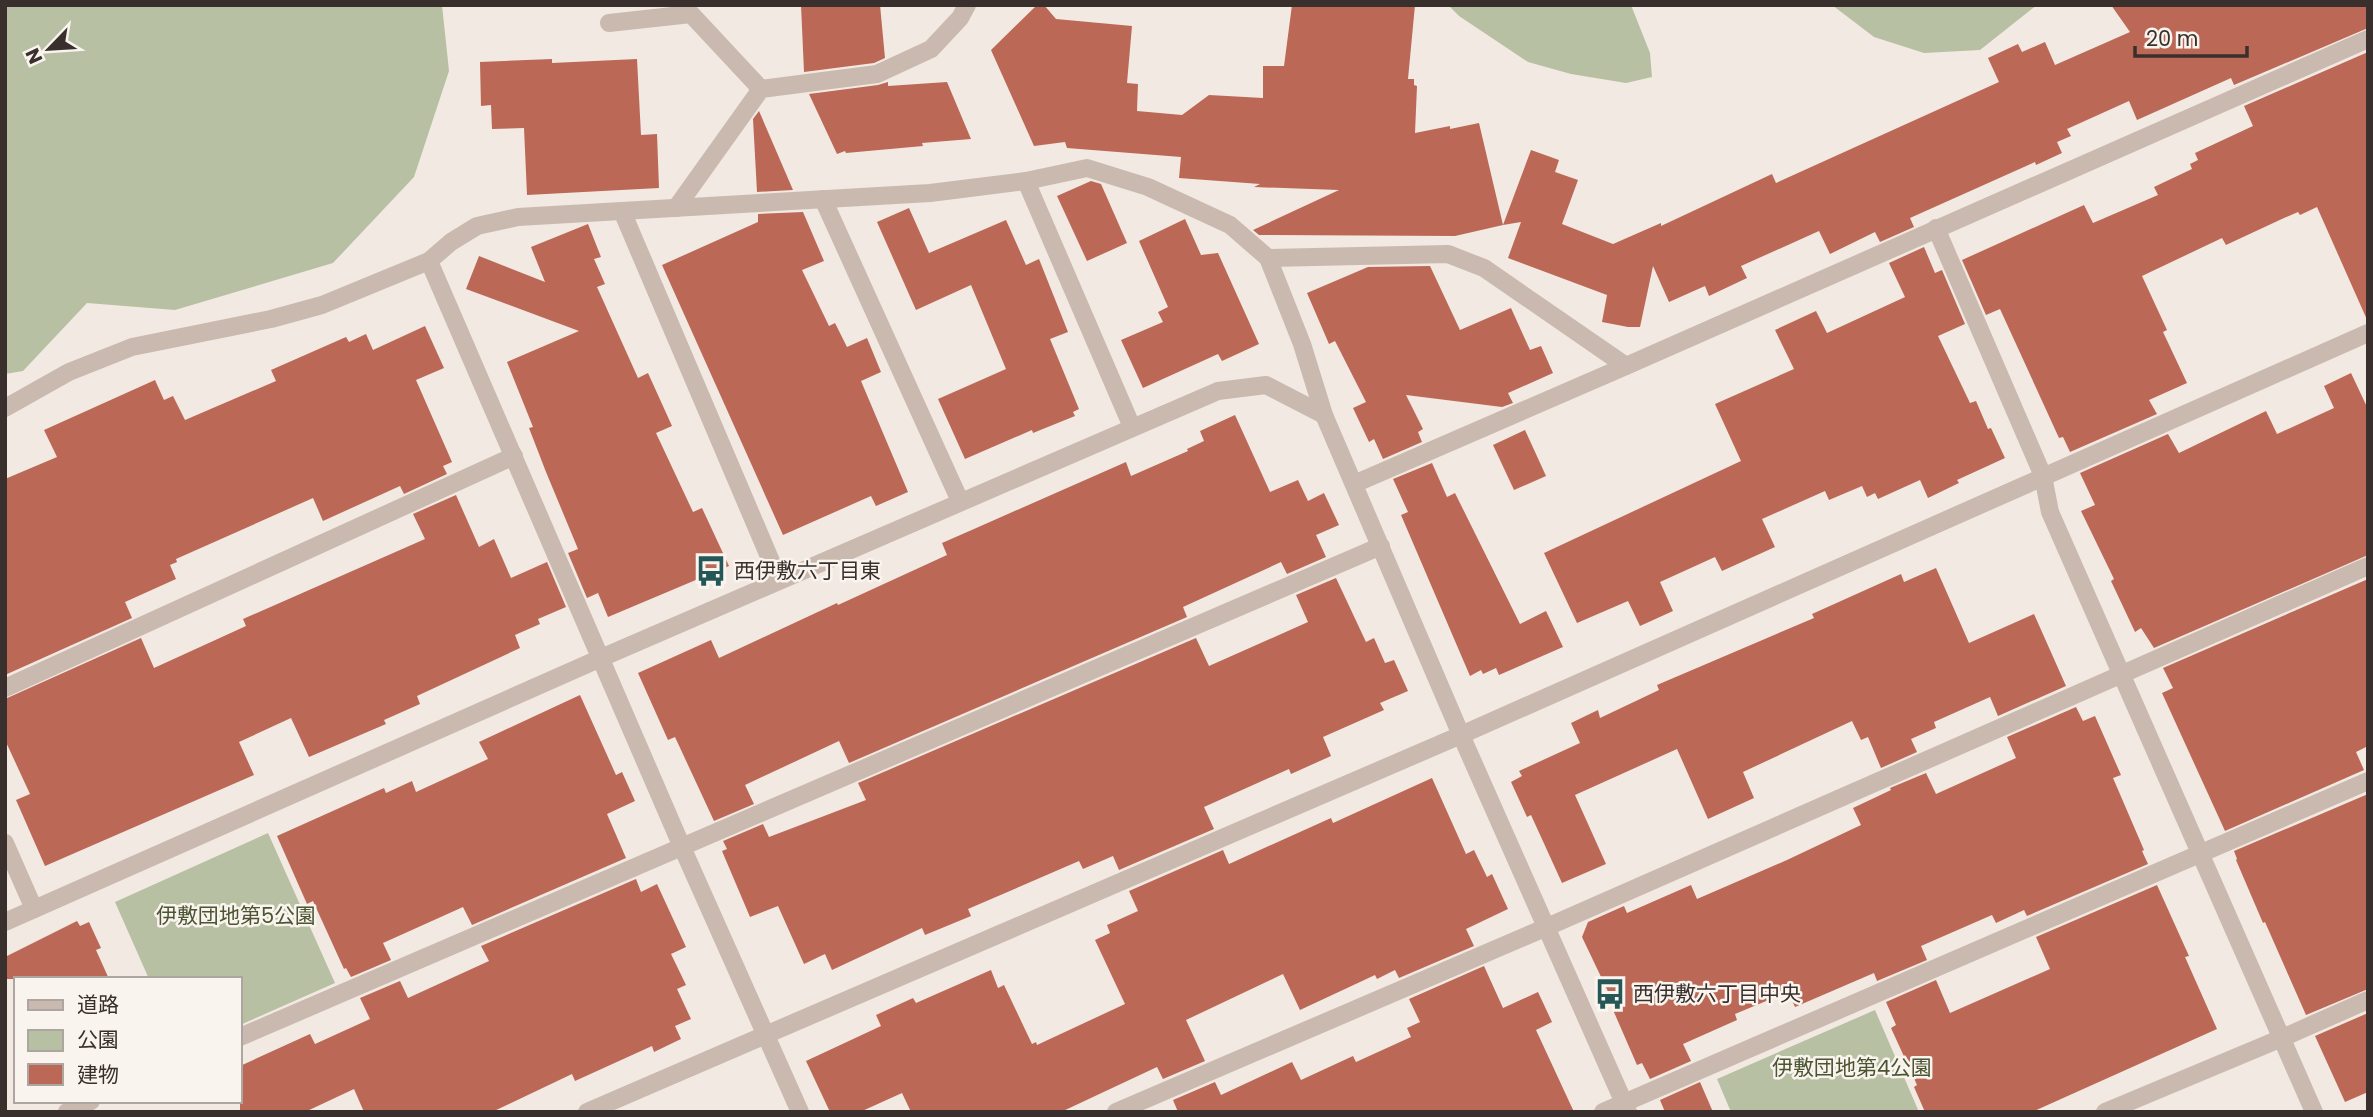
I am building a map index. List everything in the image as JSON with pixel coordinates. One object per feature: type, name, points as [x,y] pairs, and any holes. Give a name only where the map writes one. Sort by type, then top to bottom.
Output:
[{"type":"street","points":[[676,208],[761,89],[877,74],[931,49],[960,18],[967,5]]},
{"type":"street","points":[[610,23],[691,14],[761,89]]},
{"type":"street","points":[[1354,484],[2368,39]]},
{"type":"street","points":[[5,408],[69,372],[132,347],[271,319],[322,305],[429,261],[451,242],[477,226],[518,217],[930,193],[1026,181],[1087,168],[1148,187],[1230,225],[1268,258],[1302,344],[1324,415],[1461,735],[1626,1107]]},
{"type":"street","points":[[1026,181],[1132,427]]},
{"type":"street","points":[[823,200],[960,501]]},
{"type":"street","points":[[622,211],[779,580]]},
{"type":"street","points":[[1936,229],[2043,476],[2050,512],[2314,1112]]},
{"type":"street","points":[[1268,258],[1448,254],[1484,268],[1626,366]]},
{"type":"street","points":[[429,261],[682,847],[800,1112]]},
{"type":"street","points":[[587,1112],[1461,735],[2368,333]]},
{"type":"street","points":[[5,922],[779,580],[1218,391],[1266,385],[1324,415]]},
{"type":"street","points":[[5,688],[513,456]]},
{"type":"street","points":[[242,1036],[1381,546]]},
{"type":"street","points":[[1116,1112],[1547,927],[2368,566]]},
{"type":"street","points":[[1603,1112],[1626,1107],[2201,852],[2368,781]]},
{"type":"street","points":[[5,843],[34,909]]},
{"type":"street","points":[[2105,1112],[2368,1000]]},
{"type":"street","points":[[67,1112],[87,1103]]},
{"type":"green space","points":[[5,5],[442,5],[449,71],[414,177],[333,263],[175,310],[87,303],[23,371],[5,374]]},
{"type":"green space","points":[[1448,5],[1631,5],[1650,53],[1652,77],[1626,83],[1571,74],[1528,62],[1459,16]]},
{"type":"green space","points":[[1832,5],[2037,5],[1980,50],[1924,53],[1874,37]]},
{"type":"green space","name":"伊敷団地第5公園","points":[[268,833],[335,983],[242,1024],[242,977],[148,977],[115,902]]},
{"type":"green space","name":"伊敷団地第4公園","points":[[1875,1010],[1919,1112],[1731,1112],[1717,1079]]},
{"type":"building","points":[[801,5],[880,5],[885,58],[874,63],[804,72]]},
{"type":"building","points":[[1037,5],[1044,5],[1056,19],[1132,26],[1127,83],[1138,84],[1137,111],[1182,115],[1209,95],[1263,98],[1263,66],[1284,66],[1292,5],[1415,5],[1408,79],[1414,79],[1414,85],[1417,86],[1415,133],[1479,123],[1503,225],[1455,236],[1259,235],[1253,230],[1339,190],[1254,187],[1260,184],[1179,178],[1181,157],[1067,148],[1065,142],[1034,146],[991,50]]},
{"type":"building","points":[[2111,5],[2368,5],[2368,28],[2234,85],[2231,78],[2137,120],[2129,101],[2067,129],[2071,136],[2057,142],[2062,153],[2036,165],[2035,162],[1910,218],[1914,227],[1880,242],[1875,232],[1830,254],[1819,231],[1741,266],[1747,278],[1709,296],[1705,286],[1669,302],[1653,266],[1640,327],[1602,322],[1607,295],[1508,258],[1521,222],[1503,225],[1531,150],[1559,160],[1555,172],[1578,180],[1562,224],[1613,244],[1661,223],[1661,226],[1772,174],[1776,183],[1999,82],[1988,58],[2018,44],[2022,52],[2045,42],[2055,65],[2130,32]]},
{"type":"building","points":[[2368,52],[2368,322],[2317,207],[2300,215],[2298,212],[2226,245],[2222,238],[2142,276],[2167,330],[2163,332],[2187,383],[2149,400],[2157,414],[2070,452],[2063,437],[2059,438],[2000,309],[1986,315],[1962,260],[2084,205],[2093,223],[2158,195],[2154,187],[2192,169],[2190,164],[2198,160],[2195,153],[2253,126],[2244,106]]},
{"type":"building","points":[[552,59],[552,63],[637,59],[641,135],[657,134],[659,188],[527,195],[524,128],[492,129],[491,105],[481,106],[480,62]]},
{"type":"building","points":[[888,82],[888,86],[947,82],[971,139],[837,154],[809,94]]},
{"type":"building","points":[[759,111],[793,190],[757,192],[753,119]]},
{"type":"building","points":[[1091,181],[1101,184],[1127,243],[1087,261],[1057,196]]},
{"type":"building","points":[[909,208],[929,253],[1006,220],[1026,265],[1039,259],[1068,332],[1050,339],[1079,409],[1073,412],[1075,416],[1033,433],[1032,430],[965,459],[938,399],[1006,369],[971,285],[916,310],[877,222]]},
{"type":"building","points":[[803,212],[824,261],[802,270],[829,326],[835,323],[847,347],[867,338],[881,372],[861,381],[908,492],[876,506],[871,496],[783,535],[662,265],[758,222],[758,214]]},
{"type":"building","points":[[1185,219],[1201,255],[1218,253],[1259,344],[1222,361],[1218,354],[1143,388],[1121,340],[1163,322],[1158,312],[1168,307],[1139,241]]},
{"type":"building","points":[[588,224],[601,257],[594,259],[605,284],[597,287],[638,378],[648,373],[672,426],[656,433],[693,512],[702,508],[729,566],[608,617],[598,593],[587,598],[568,553],[578,549],[529,428],[533,427],[507,362],[579,331],[466,289],[479,256],[545,282],[531,247]]},
{"type":"building","points":[[1924,247],[1935,273],[1942,270],[1965,324],[1938,336],[1970,403],[1976,401],[2005,458],[1957,480],[1959,483],[1928,498],[1920,480],[1878,499],[1875,493],[1867,497],[1862,486],[1829,500],[1825,491],[1762,519],[1775,547],[1722,571],[1715,557],[1660,582],[1673,611],[1640,626],[1628,601],[1577,623],[1544,553],[1741,461],[1715,404],[1794,369],[1775,330],[1816,311],[1827,333],[1905,297],[1889,263]]},
{"type":"building","points":[[1430,266],[1460,330],[1511,308],[1530,350],[1541,346],[1553,373],[1508,393],[1513,403],[1502,407],[1406,395],[1423,429],[1418,432],[1422,442],[1383,459],[1374,439],[1369,442],[1353,408],[1366,402],[1335,341],[1329,344],[1307,293],[1368,267]]},
{"type":"building","points":[[425,326],[444,368],[416,380],[452,462],[443,466],[447,474],[404,494],[400,486],[323,521],[313,498],[176,559],[177,562],[170,565],[176,579],[125,602],[132,618],[5,675],[5,479],[57,457],[44,430],[155,380],[164,400],[173,396],[185,420],[276,381],[271,370],[346,337],[349,342],[366,334],[373,350]]},
{"type":"building","points":[[2351,373],[2368,409],[2368,555],[2154,648],[2141,628],[2135,632],[2111,581],[2114,579],[2081,511],[2095,505],[2080,473],[2168,434],[2179,453],[2266,411],[2277,434],[2334,408],[2324,386]]},
{"type":"building","points":[[1235,415],[1270,492],[1298,480],[1308,501],[1324,493],[1339,525],[1316,535],[1326,557],[1287,574],[1281,562],[1183,607],[1187,617],[849,763],[839,741],[745,785],[754,804],[714,821],[675,737],[668,740],[638,673],[711,640],[719,658],[947,555],[942,543],[1126,462],[1131,476],[1188,451],[1187,449],[1204,441],[1200,431]]},
{"type":"building","points":[[1525,430],[1546,476],[1514,490],[1493,445]]},
{"type":"building","points":[[1432,463],[1447,497],[1455,493],[1520,624],[1546,611],[1563,647],[1499,675],[1496,668],[1483,674],[1481,670],[1470,676],[1401,515],[1408,512],[1393,479]]},
{"type":"building","points":[[456,495],[479,547],[494,539],[511,578],[547,562],[566,607],[538,619],[540,624],[515,635],[520,648],[417,696],[420,704],[384,720],[386,724],[309,757],[291,718],[239,742],[254,775],[45,866],[16,800],[30,794],[5,740],[5,699],[141,638],[154,668],[246,626],[243,619],[425,539],[413,514]]},
{"type":"building","points":[[1936,568],[1969,643],[2034,614],[2066,686],[1998,716],[1990,697],[1934,722],[1936,728],[1911,739],[1917,752],[1881,768],[1868,737],[1861,740],[1852,721],[1743,772],[1754,798],[1708,819],[1677,749],[1575,795],[1606,864],[1562,883],[1531,815],[1527,817],[1511,782],[1522,776],[1519,771],[1580,743],[1571,723],[1598,710],[1600,718],[1659,690],[1657,685],[1814,618],[1812,614],[1901,574],[1904,582]]},
{"type":"building","points":[[1336,578],[1366,642],[1374,638],[1385,663],[1394,660],[1408,691],[1380,703],[1384,710],[1323,737],[1331,756],[1291,774],[1289,769],[1204,807],[1214,829],[1119,870],[1113,856],[1083,869],[1079,861],[968,909],[971,916],[925,935],[922,928],[832,970],[825,954],[804,964],[778,906],[750,917],[722,851],[727,849],[723,841],[763,824],[769,837],[866,800],[858,783],[1196,638],[1209,666],[1308,622],[1296,595]]},
{"type":"building","points":[[2368,579],[2368,746],[2356,752],[2364,770],[2225,831],[2162,693],[2173,688],[2163,668]]},
{"type":"building","points":[[580,695],[616,775],[622,772],[635,801],[607,814],[626,858],[472,925],[463,907],[383,943],[391,960],[351,977],[346,968],[344,969],[313,901],[307,904],[277,836],[384,788],[386,793],[412,781],[416,792],[488,759],[479,742]]},
{"type":"building","points":[[2076,707],[2083,721],[2095,716],[2121,775],[2113,778],[2148,864],[2027,916],[2024,910],[1996,923],[1992,915],[1921,946],[1927,960],[1877,981],[1874,973],[1795,1007],[1788,992],[1735,1014],[1737,1020],[1683,1044],[1691,1061],[1650,1079],[1642,1063],[1637,1065],[1610,1003],[1613,1002],[1582,937],[1588,922],[1624,906],[1627,913],[1691,885],[1697,899],[1787,860],[1861,825],[1853,808],[1891,790],[1890,788],[1926,773],[1936,794],[2016,758],[2007,737]]},
{"type":"building","points":[[1432,778],[1466,854],[1474,850],[1487,877],[1492,874],[1508,909],[1466,929],[1474,946],[1399,978],[1395,970],[1377,979],[1375,975],[1300,1010],[1283,974],[1186,1020],[1205,1061],[1163,1079],[1157,1067],[1061,1112],[911,1112],[902,1093],[860,1112],[830,1112],[806,1061],[881,1026],[876,1015],[913,998],[916,1003],[991,970],[998,988],[1004,985],[1032,1044],[1036,1042],[1037,1045],[1125,1004],[1095,940],[1110,933],[1107,925],[1138,911],[1129,891],[1223,850],[1229,864],[1331,818],[1333,823]]},
{"type":"building","points":[[2368,794],[2368,989],[2306,1015],[2265,922],[2263,923],[2234,851]]},
{"type":"building","points":[[636,879],[641,892],[657,884],[686,947],[671,954],[686,985],[677,989],[691,1019],[675,1026],[681,1039],[654,1052],[652,1046],[575,1081],[572,1074],[492,1112],[364,1112],[354,1089],[305,1112],[240,1112],[242,1065],[310,1034],[315,1044],[370,1019],[360,998],[400,981],[408,998],[489,961],[481,946]]},
{"type":"building","points":[[2157,885],[2189,956],[2185,957],[2217,1029],[2032,1112],[1925,1112],[1914,1087],[1917,1085],[1891,1028],[1896,1025],[1886,1002],[1936,980],[1950,1013],[2050,969],[2036,937]]},
{"type":"building","points":[[77,921],[80,926],[89,922],[101,948],[96,950],[108,977],[5,979],[5,957]]},
{"type":"building","points":[[1484,966],[1503,1008],[1538,992],[1552,1022],[1536,1030],[1574,1112],[1178,1112],[1173,1100],[1215,1082],[1221,1095],[1292,1062],[1301,1080],[1353,1056],[1356,1062],[1411,1037],[1407,1028],[1420,1022],[1409,999]]},
{"type":"building","points":[[2368,1013],[2368,1092],[2345,1102],[2315,1036]]},
{"type":"building","points":[[1700,1082],[1713,1112],[1665,1112],[1660,1100]]},
{"type":"place","name":"西伊敷六丁目東","points":[[711,571]]},
{"type":"place","name":"西伊敷六丁目中央","points":[[1610,994]]}]
